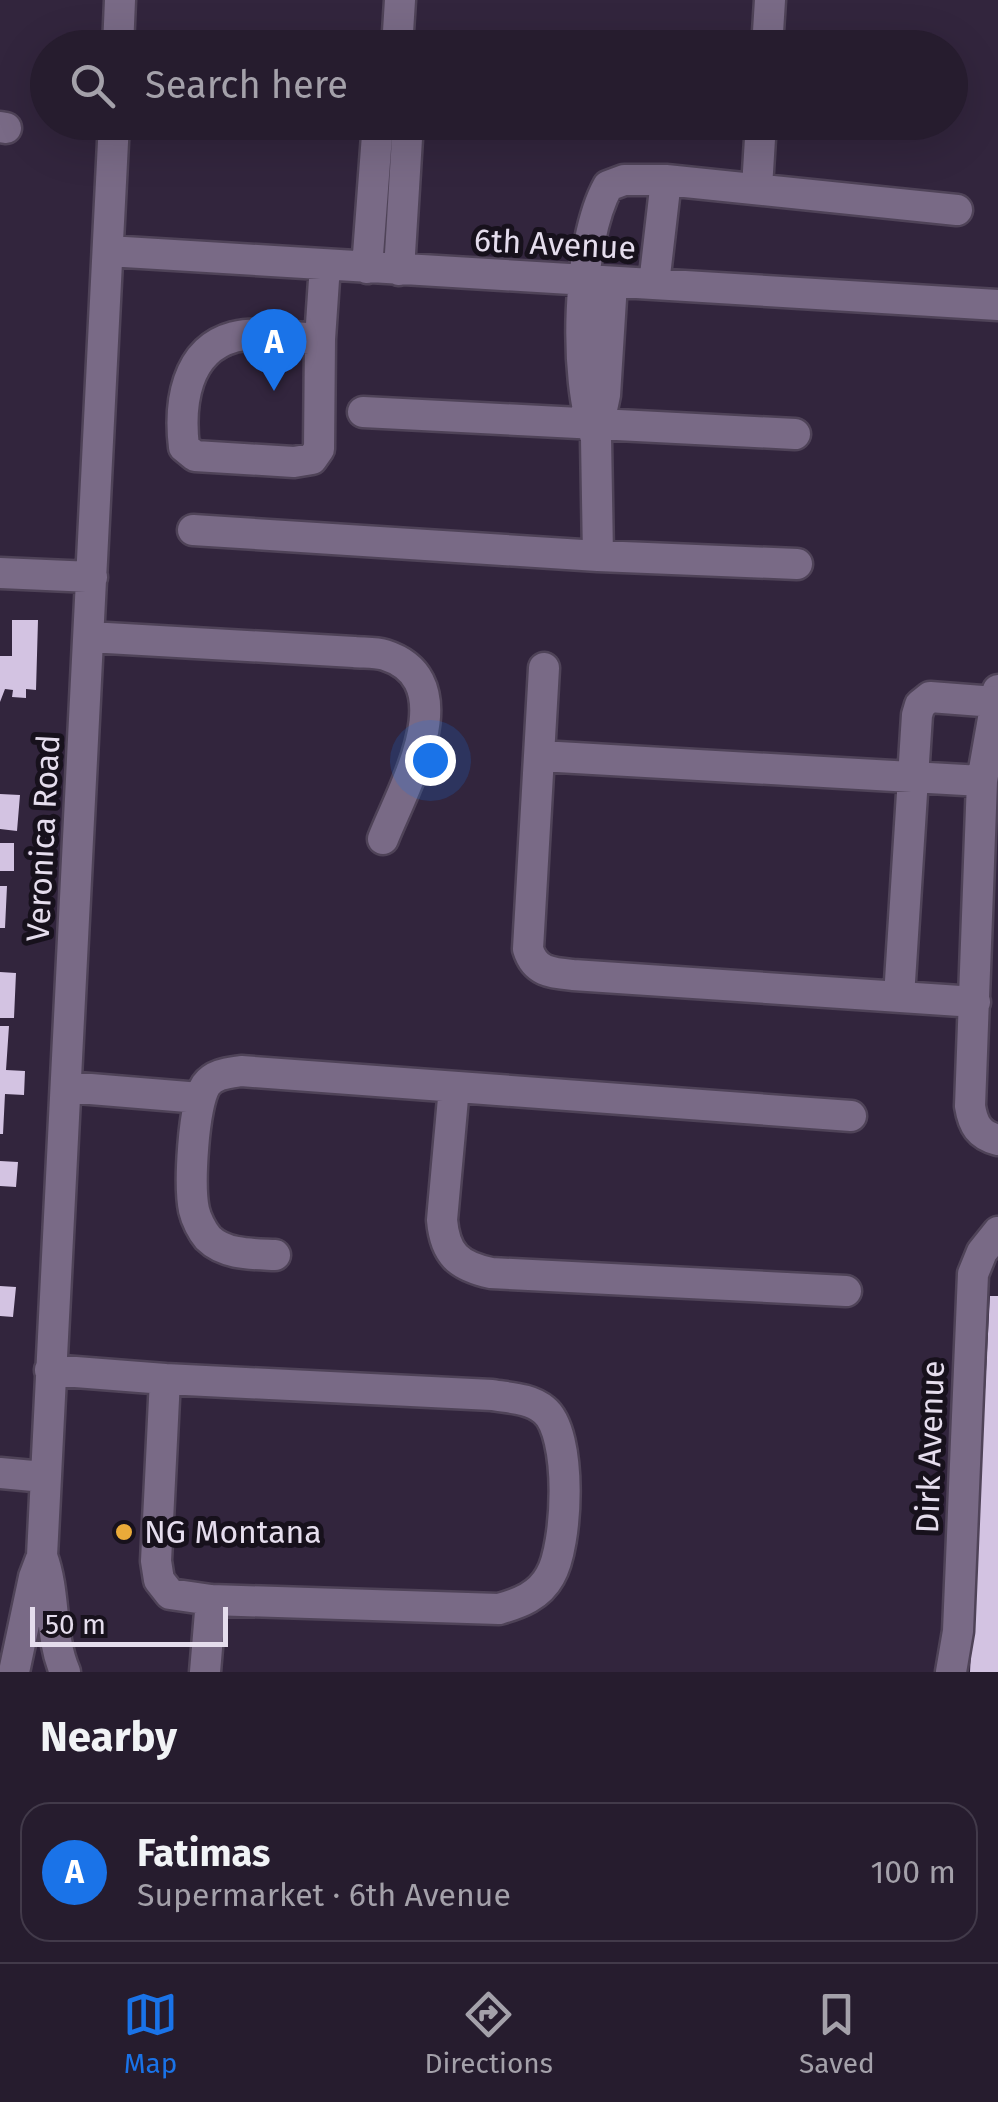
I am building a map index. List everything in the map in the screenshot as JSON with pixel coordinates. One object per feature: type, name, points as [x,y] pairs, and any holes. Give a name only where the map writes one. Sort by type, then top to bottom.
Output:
[{"type":"street","points":[[119,30],[120,0]]},
{"type":"street","points":[[398,30],[400,0]]},
{"type":"street","points":[[768,30],[770,0]]},
{"type":"street","name":"Veronica Road","points":[[14,1672],[42,1556],[113,140]]},
{"type":"street","points":[[367,268],[376,140]]},
{"type":"street","points":[[399,270],[407,140]]},
{"type":"street","points":[[757,188],[761,140]]},
{"type":"street","points":[[598,556],[595,367],[598,205],[608,186],[624,180],[666,180],[957,210]]},
{"type":"street","points":[[654,284],[666,180]]},
{"type":"street","name":"6th Avenue","points":[[108,251],[998,305]]},
{"type":"street","points":[[320,339],[236,337],[200,358],[191,370],[187,387],[184,447],[195,456],[294,462],[312,459],[319,450],[325,266]]},
{"type":"street","points":[[363,412],[596,429],[795,434]]},
{"type":"street","points":[[193,530],[598,556],[797,564]]},
{"type":"street","points":[[0,573],[92,577]]},
{"type":"street","points":[[89,637],[354,652],[384,655],[408,667],[422,685],[427,708],[424,734],[384,838]]},
{"type":"street","points":[[544,668],[528,949],[540,969],[573,976],[975,1002]]},
{"type":"street","points":[[899,996],[917,715],[925,700],[937,696],[996,696],[987,800],[989,890],[975,1002],[970,1106],[972,1122],[980,1132],[998,1140]]},
{"type":"street","points":[[540,756],[913,778],[987,800]]},
{"type":"street","points":[[275,1256],[220,1247],[201,1227],[194,1211],[192,1187],[200,1098],[208,1082],[221,1074],[241,1070],[851,1116]]},
{"type":"street","points":[[66,1087],[200,1098]]},
{"type":"street","points":[[454,1087],[442,1220],[444,1242],[452,1258],[468,1268],[491,1273],[846,1291]]},
{"type":"street","name":"Dirk Avenue","points":[[951,1672],[958,1632],[973,1274],[982,1252],[998,1232]]},
{"type":"street","points":[[50,1370],[492,1395],[543,1408],[556,1422],[561,1440],[564,1510],[558,1556],[550,1578],[534,1595],[499,1608],[211,1600],[170,1594],[159,1580],[156,1561],[165,1379]]},
{"type":"street","points":[[0,1474],[44,1477]]},
{"type":"street","name":"Veronica Road","points":[[42,1556],[50,1580],[58,1648],[65,1672]]},
{"type":"street","points":[[205,1672],[211,1600]]},
{"type":"building","points":[[12,620],[38,620],[36,690],[26,689],[26,698],[12,697],[13,690],[5,689],[0,702],[0,656],[12,656]]},
{"type":"building","points":[[0,794],[20,795],[17,831],[0,829]]},
{"type":"building","points":[[0,843],[14,843],[14,871],[0,871]]},
{"type":"building","points":[[0,886],[7,886],[5,928],[0,928]]},
{"type":"building","points":[[0,972],[16,973],[14,1018],[0,1018]]},
{"type":"building","points":[[0,1026],[9,1026],[6,1070],[25,1071],[24,1095],[5,1094],[3,1134],[0,1134]]},
{"type":"building","points":[[0,1161],[18,1162],[16,1187],[0,1186]]},
{"type":"building","points":[[0,1286],[16,1287],[13,1317],[0,1316]]},
{"type":"building","points":[[990,1296],[998,1296],[998,1672],[970,1672]]},
{"type":"place","name":"Fatimas","points":[[274,391]]},
{"type":"place","name":"NG Montana","points":[[124,1532]]}]
